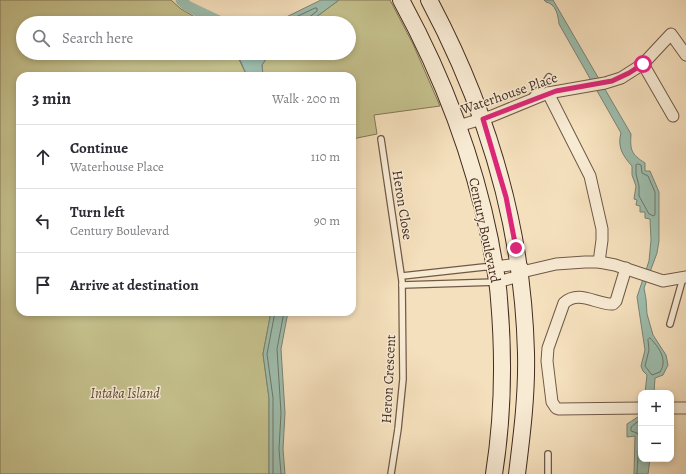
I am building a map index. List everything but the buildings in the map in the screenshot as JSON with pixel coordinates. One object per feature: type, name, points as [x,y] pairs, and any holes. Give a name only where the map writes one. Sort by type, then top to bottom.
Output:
[{"type":"main road","name":"Century Boulevard","points":[[401,0],[422,39],[440,79],[458,126],[482,203],[496,275],[499,299],[502,379],[499,442],[494,474]]},
{"type":"main road","name":"Century Boulevard","points":[[429,0],[463,69],[483,119],[506,197],[521,270],[526,354],[524,415],[517,474]]},
{"type":"street","name":"Waterhouse Place","points":[[458,126],[483,119],[548,93],[605,83],[620,78],[643,64],[671,34],[686,55]]},
{"type":"street","points":[[643,64],[673,116]]},
{"type":"street","points":[[548,93],[590,176],[602,229],[599,262]]},
{"type":"street","points":[[496,275],[556,264],[599,262],[626,268],[663,281],[684,277]]},
{"type":"street","points":[[626,268],[616,302],[613,304],[578,296],[568,299],[564,303],[548,348],[547,361],[552,402],[559,410],[638,408]]},
{"type":"street","points":[[674,408],[686,408]]},
{"type":"lane","points":[[522,104],[542,87],[548,77]]},
{"type":"lane","name":"Heron Close","points":[[381,139],[402,276]]},
{"type":"lane","points":[[402,276],[484,267],[496,275]]},
{"type":"lane","points":[[402,285],[496,275]]},
{"type":"lane","name":"Heron Crescent","points":[[391,474],[398,430],[402,379],[402,276]]},
{"type":"lane","points":[[670,324],[684,277]]},
{"type":"lane","points":[[548,454],[548,474]]},
{"type":"green space","name":"Intaka Island","points":[[0,0],[171,0],[181,9],[193,16],[16,16],[16,60],[239,60],[245,72],[16,72],[16,316],[270,316],[263,354],[269,398],[269,474],[0,474]]},
{"type":"green space","points":[[339,0],[390,0],[413,44],[440,106],[374,115],[377,134],[356,138],[356,72],[263,72],[262,65],[265,60],[356,60],[356,16],[317,16]]},
{"type":"water","points":[[321,0],[339,0],[317,16],[288,16]]},
{"type":"water","points":[[544,0],[553,0],[631,134],[632,151],[645,163],[645,171],[650,171],[659,192],[659,241],[657,253],[644,288],[647,314],[653,335],[666,355],[668,365],[663,375],[655,378],[654,390],[645,390],[647,375],[641,366],[645,350],[637,297],[649,261],[651,240],[650,219],[645,218],[645,212],[640,212],[640,206],[636,205],[637,200],[634,199],[636,186],[632,175],[632,166],[626,159],[620,147],[621,133],[559,24],[554,7]]},
{"type":"water","points":[[240,60],[265,60],[262,65],[263,72],[245,72]]},
{"type":"water","points":[[270,316],[287,316],[281,349],[285,413],[283,449],[285,474],[269,474],[269,398],[263,354]]},
{"type":"water","points":[[638,417],[638,462],[650,462],[648,474],[634,474],[635,436],[627,437],[627,424]]},
{"type":"waterway","points":[[181,0],[187,6],[208,16]]},
{"type":"route","points":[[516,248],[506,197],[483,119],[548,93],[612,81],[620,78],[643,64]]}]
